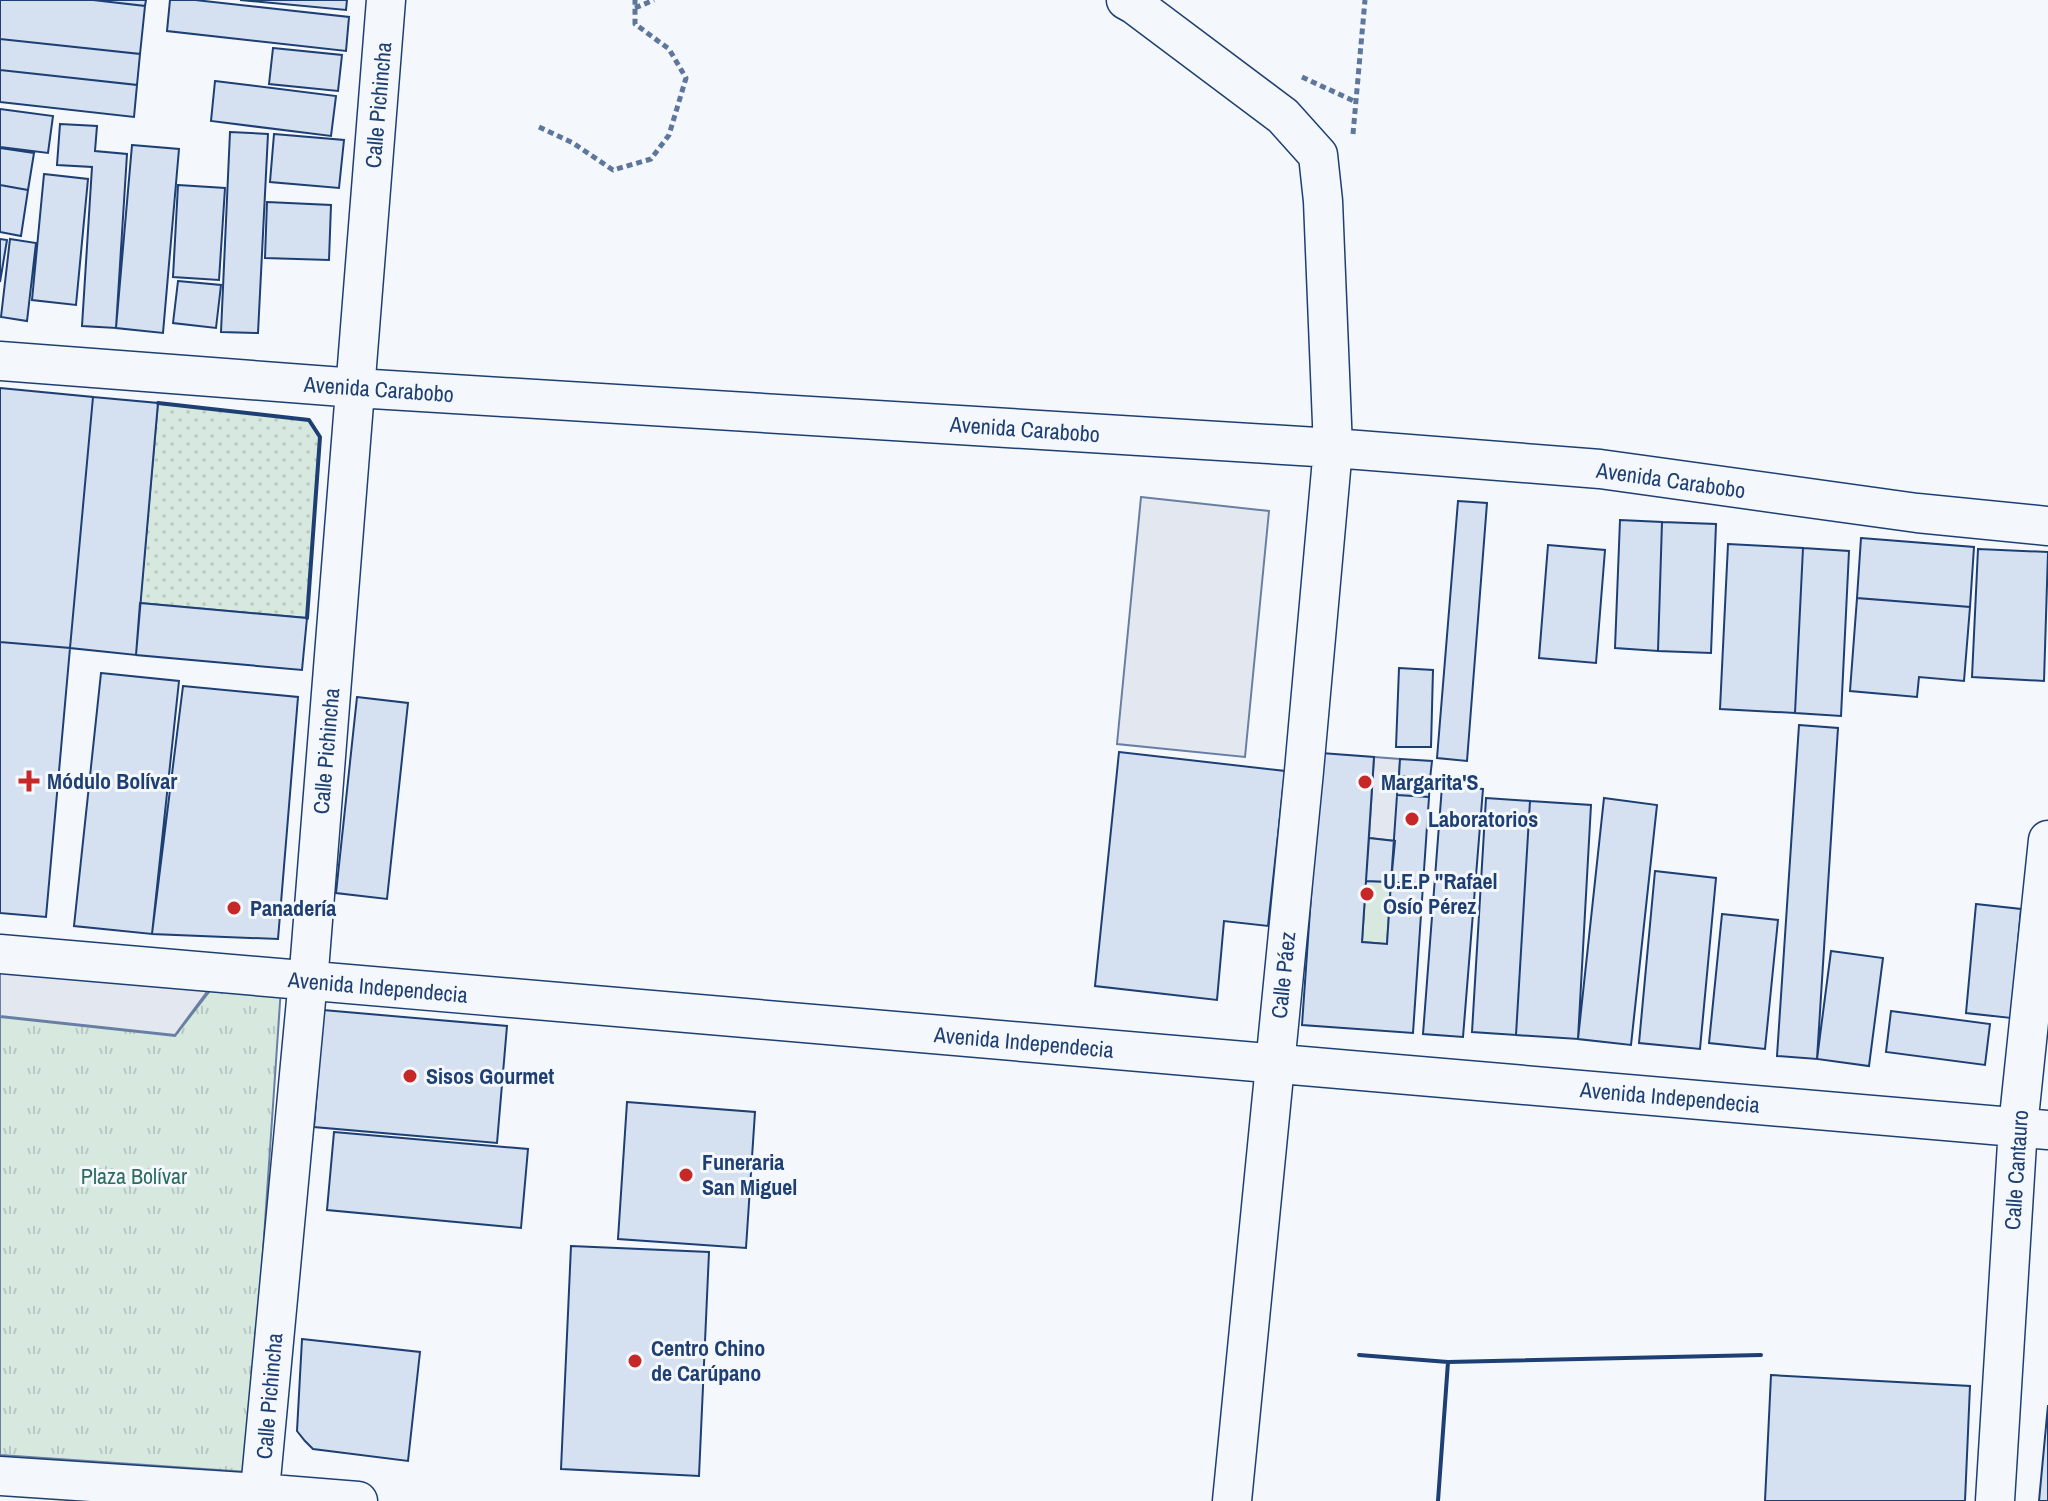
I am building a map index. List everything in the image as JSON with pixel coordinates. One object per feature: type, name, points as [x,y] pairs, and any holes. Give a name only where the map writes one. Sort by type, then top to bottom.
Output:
[{"type":"street","name":"Calle Pichincha","points":[[259,1497],[308,980],[386,0]]},
{"type":"street","name":"Calle Páez","points":[[1126,0],[1283,116],[1318,155],[1323,201],[1333,448],[1232,1501]]},
{"type":"street","name":"Avenida Carabobo","points":[[0,361],[356,388],[1333,448],[1600,469],[1917,513],[2048,526]]},
{"type":"street","name":"Calle Cantauro","points":[[1995,1501],[2033,1128],[2048,840]]},
{"type":"street","name":"Avenida Independecia","points":[[0,954],[2033,1128]]},
{"type":"street","points":[[0,1476],[259,1497],[358,1501]]},
{"type":"path","points":[[539,127],[573,143],[613,170],[651,159],[669,135],[686,78],[669,49],[635,24],[635,0]]},
{"type":"path","points":[[635,8],[654,0]]},
{"type":"green space","points":[[158,403],[309,420],[320,437],[307,618],[140,603]]},
{"type":"green space","points":[[1366,881],[1391,882],[1387,944],[1362,942]]},
{"type":"green space","name":"Plaza Bolívar","points":[[216,983],[281,988],[248,1472],[0,1455],[0,1017],[175,1036]]},
{"type":"shaded area","points":[[1141,497],[1269,511],[1245,757],[1117,744]]},
{"type":"shaded area","points":[[1374,757],[1400,759],[1395,841],[1369,838]]},
{"type":"shaded area","points":[[0,964],[215,981],[175,1035],[0,1016]]},
{"type":"building","points":[[0,0],[93,0],[145,6],[140,54],[0,39]]},
{"type":"building","points":[[93,0],[146,0],[145,6]]},
{"type":"building","points":[[170,0],[349,17],[346,51],[167,31]]},
{"type":"building","points":[[240,0],[347,0],[346,10]]},
{"type":"building","points":[[0,39],[140,54],[137,85],[0,70]]},
{"type":"building","points":[[273,48],[342,55],[338,91],[269,84]]},
{"type":"building","points":[[0,70],[137,85],[134,117],[0,102]]},
{"type":"building","points":[[215,81],[336,96],[331,136],[211,121]]},
{"type":"building","points":[[0,109],[53,116],[48,153],[0,147]]},
{"type":"building","points":[[60,124],[97,126],[95,151],[127,154],[116,328],[82,326],[92,167],[57,165]]},
{"type":"building","points":[[230,132],[268,134],[258,333],[221,332]]},
{"type":"building","points":[[274,134],[344,140],[339,188],[270,182]]},
{"type":"building","points":[[132,145],[179,149],[163,333],[116,328]]},
{"type":"building","points":[[0,148],[34,153],[28,190],[0,185]]},
{"type":"building","points":[[44,174],[88,179],[76,305],[32,300]]},
{"type":"building","points":[[0,185],[28,190],[21,236],[0,232]]},
{"type":"building","points":[[178,185],[225,188],[219,280],[173,277]]},
{"type":"building","points":[[267,202],[331,205],[329,260],[265,258]]},
{"type":"building","points":[[0,239],[7,240],[0,282]]},
{"type":"building","points":[[10,239],[36,243],[27,321],[1,317]]},
{"type":"building","points":[[178,281],[221,285],[216,328],[173,323]]},
{"type":"building","points":[[0,388],[93,397],[70,648],[0,642]]},
{"type":"building","points":[[93,397],[158,403],[136,655],[70,648]]},
{"type":"building","points":[[1458,501],[1487,503],[1467,761],[1437,758]]},
{"type":"building","points":[[1620,520],[1662,522],[1658,651],[1615,648]]},
{"type":"building","points":[[1662,522],[1716,524],[1711,653],[1658,651]]},
{"type":"building","points":[[1861,538],[1974,547],[1970,607],[1857,598]]},
{"type":"building","points":[[1728,544],[1803,548],[1795,713],[1720,709]]},
{"type":"building","points":[[1548,545],[1605,550],[1596,663],[1539,658]]},
{"type":"building","points":[[1803,548],[1849,551],[1841,716],[1795,713]]},
{"type":"building","points":[[1978,549],[2048,552],[2044,681],[1972,677]]},
{"type":"building","points":[[1857,598],[1970,607],[1964,681],[1919,677],[1917,697],[1850,691]]},
{"type":"building","points":[[140,603],[307,618],[302,670],[136,655]]},
{"type":"building","name":"Módulo Bolívar","points":[[0,642],[70,648],[46,917],[0,913]]},
{"type":"building","points":[[1399,668],[1433,670],[1431,747],[1396,747]]},
{"type":"building","points":[[101,673],[179,681],[152,934],[74,926]]},
{"type":"building","points":[[183,686],[298,697],[278,939],[152,934]]},
{"type":"building","points":[[357,697],[408,703],[387,899],[336,893]]},
{"type":"building","points":[[1799,725],[1838,728],[1817,1059],[1777,1056]]},
{"type":"building","points":[[1119,752],[1285,771],[1268,926],[1224,921],[1217,1000],[1095,986]]},
{"type":"building","name":"U.E.P \"Rafael Osío Pérez","points":[[1321,753],[1374,757],[1362,942],[1387,944],[1391,882],[1423,885],[1413,1033],[1302,1025]]},
{"type":"building","points":[[1400,759],[1432,761],[1430,779],[1399,776]]},
{"type":"building","points":[[1399,776],[1430,779],[1429,797],[1397,795]]},
{"type":"building","points":[[1442,786],[1483,789],[1463,1037],[1423,1034]]},
{"type":"building","name":"Laboratorios","points":[[1397,795],[1429,797],[1423,885],[1391,882]]},
{"type":"building","points":[[1486,798],[1530,801],[1516,1035],[1472,1032]]},
{"type":"building","points":[[1604,798],[1657,805],[1631,1045],[1578,1039]]},
{"type":"building","points":[[1530,801],[1591,805],[1578,1039],[1516,1035]]},
{"type":"building","points":[[1369,838],[1395,841],[1391,882],[1366,881]]},
{"type":"building","points":[[1655,871],[1716,878],[1700,1049],[1639,1043]]},
{"type":"building","points":[[1976,904],[2021,909],[2011,1018],[1966,1013]]},
{"type":"building","points":[[1722,914],[1778,920],[1765,1049],[1709,1043]]},
{"type":"building","points":[[1831,951],[1883,958],[1869,1066],[1817,1059]]},
{"type":"building","name":"Sisos Gourmet","points":[[323,1010],[507,1026],[497,1143],[314,1127]]},
{"type":"building","points":[[1891,1011],[1990,1024],[1985,1065],[1886,1052]]},
{"type":"building","name":"Funeraria San Miguel","points":[[627,1102],[755,1112],[746,1248],[618,1239]]},
{"type":"building","points":[[334,1132],[528,1149],[521,1228],[327,1210]]},
{"type":"building","name":"Centro Chino de Carúpano","points":[[571,1246],[709,1252],[699,1476],[561,1469]]},
{"type":"building","points":[[302,1339],[420,1352],[408,1461],[313,1449],[305,1441],[297,1431]]},
{"type":"building","points":[[1771,1375],[1970,1386],[1965,1501],[1765,1501]]},
{"type":"building","points":[[2048,1405],[2048,1501],[2039,1501]]},
{"type":"wall","points":[[158,403],[309,420],[320,437],[307,618]]},
{"type":"wall","points":[[1359,1355],[1448,1362],[1761,1355]]},
{"type":"wall","points":[[1438,1501],[1448,1362]]},
{"type":"place","name":"Módulo Bolívar","points":[[29,781]]},
{"type":"place","name":"Margarita'S","points":[[1365,782]]},
{"type":"place","name":"Laboratorios","points":[[1412,819]]},
{"type":"place","name":"U.E.P \"Rafael Osío Pérez","points":[[1367,894]]},
{"type":"place","name":"Panadería","points":[[234,908]]},
{"type":"place","name":"Sisos Gourmet","points":[[410,1076]]},
{"type":"place","name":"Funeraria San Miguel","points":[[686,1175]]},
{"type":"place","name":"Centro Chino de Carúpano","points":[[635,1361]]}]
